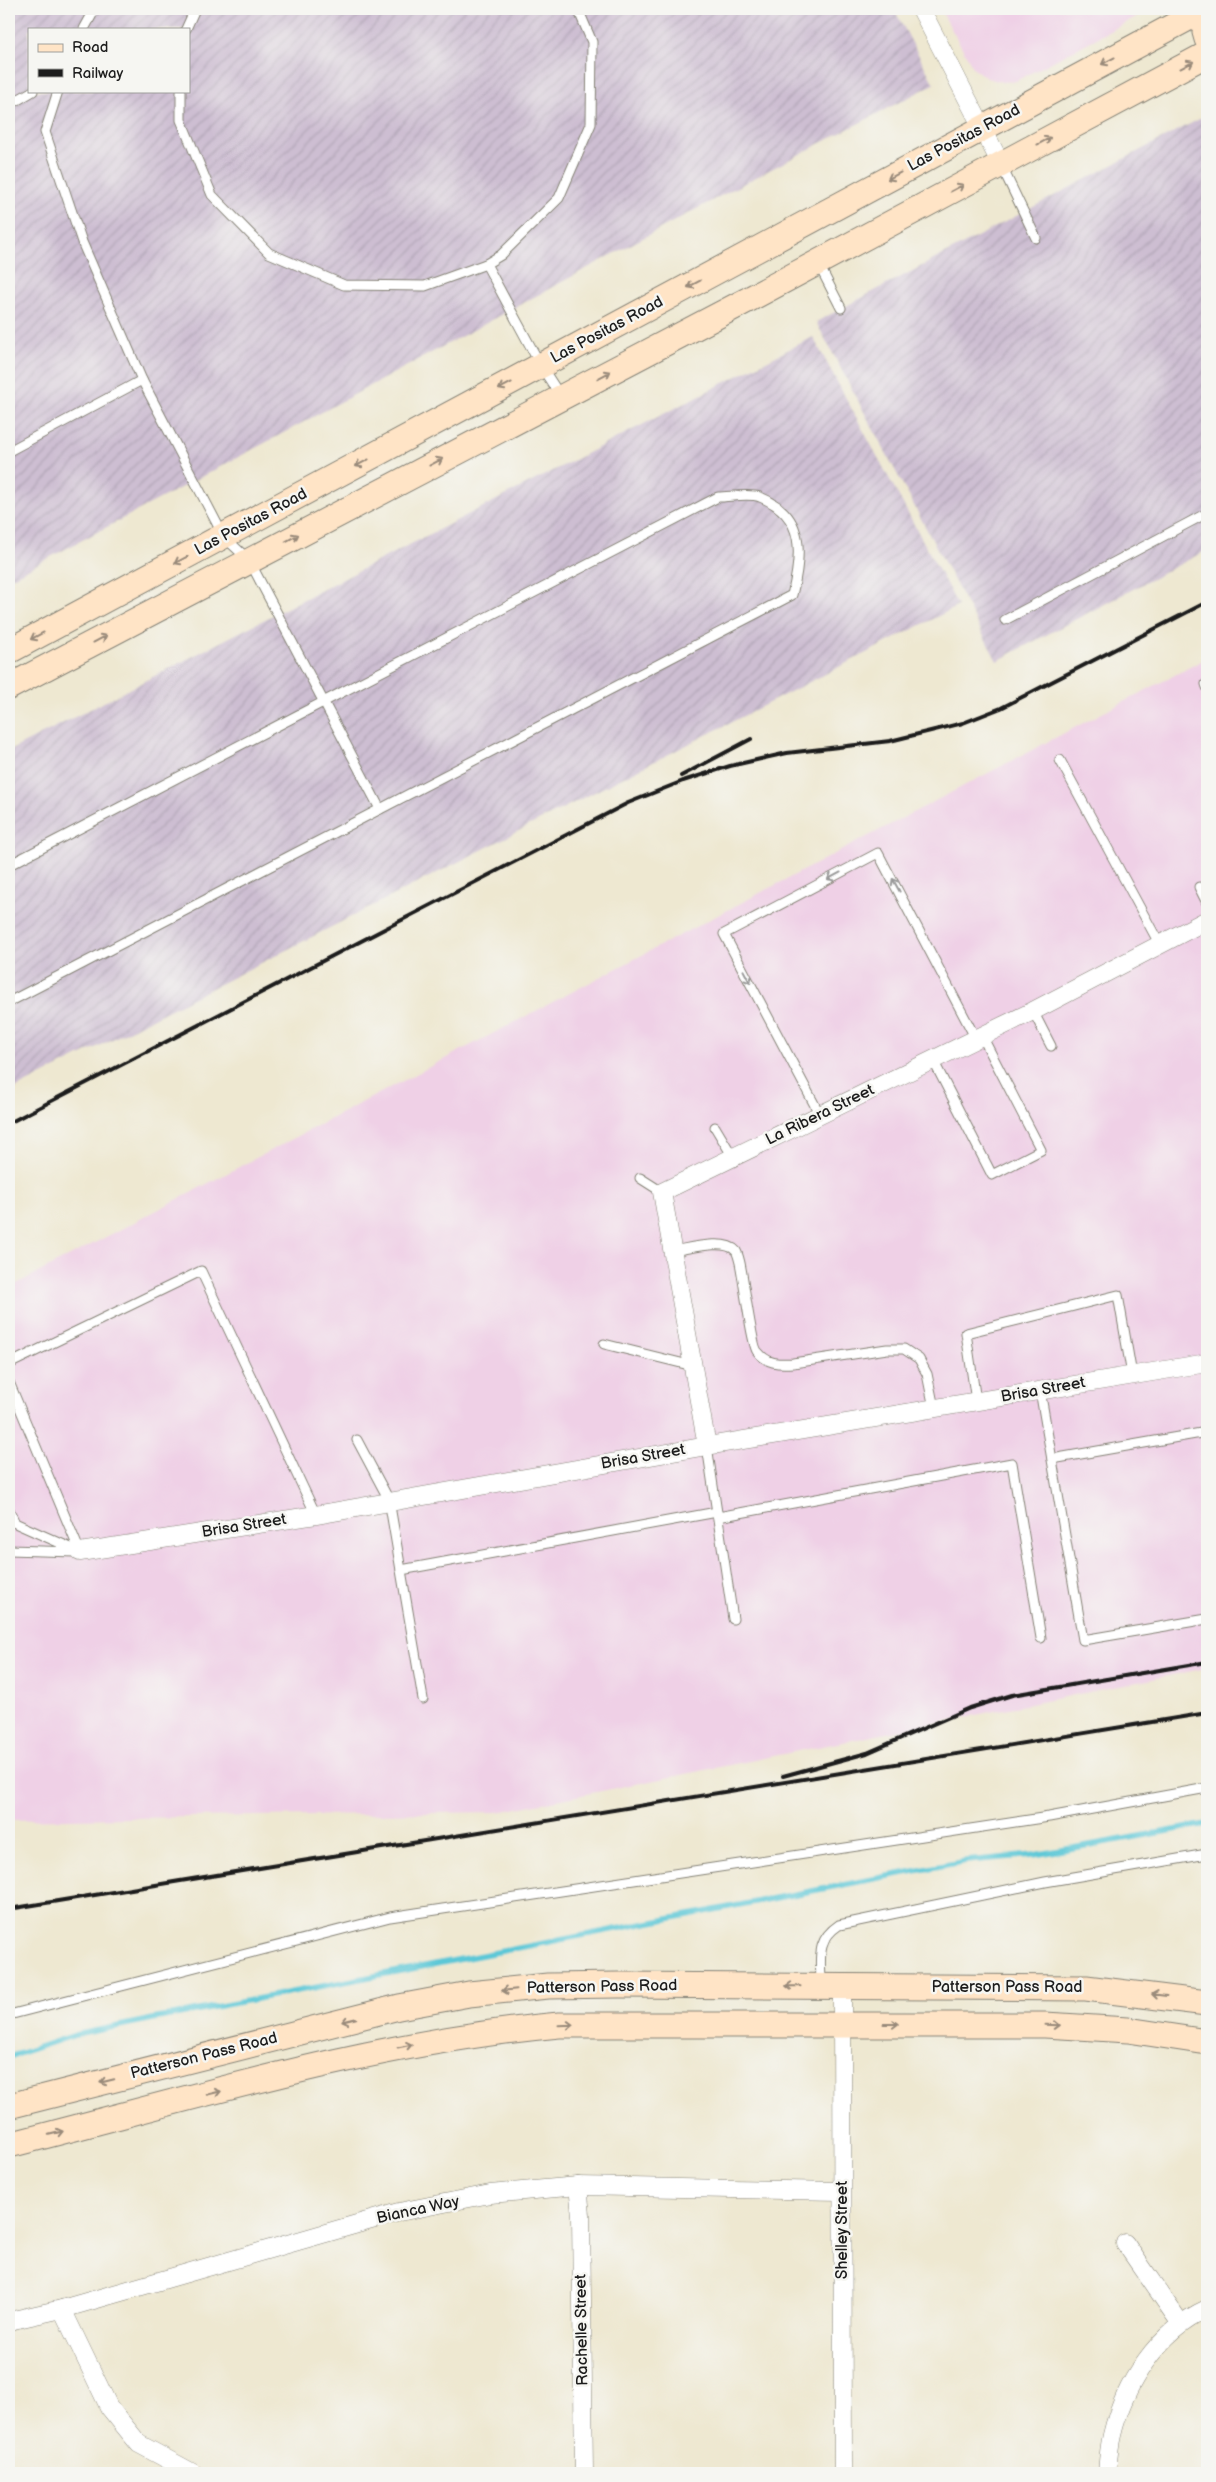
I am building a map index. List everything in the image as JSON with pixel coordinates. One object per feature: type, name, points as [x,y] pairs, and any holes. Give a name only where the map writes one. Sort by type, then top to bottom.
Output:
[{"type":"main road","name":"Las Positas Road","points":[[9,651],[983,128],[1200,15]]},
{"type":"main road","points":[[1200,15],[1207,40]]},
{"type":"main road","name":"Las Positas Road","points":[[9,687],[818,262],[1207,54]]},
{"type":"main road","name":"Patterson Pass Road","points":[[9,2106],[399,2008],[469,1994],[548,1986],[1086,1988],[1207,2003]]},
{"type":"main road","points":[[9,2145],[365,2055],[426,2042],[497,2031],[605,2024],[1086,2027],[1128,2030],[1207,2042]]},
{"type":"street","points":[[921,9],[1001,164]]},
{"type":"street","name":"La Ribera Street","points":[[662,1192],[1033,1011],[1207,920]]},
{"type":"street","points":[[662,1192],[707,1446]]},
{"type":"street","name":"Brisa Street","points":[[80,1552],[316,1514],[389,1500],[1207,1362]]},
{"type":"street","name":"Shelley Street","points":[[832,1987],[842,2024],[843,2473]]},
{"type":"street","name":"Bianca Way","points":[[9,2321],[62,2309],[399,2212],[490,2194],[578,2186],[841,2191]]},
{"type":"street","name":"Rachelle Street","points":[[578,2186],[581,2215],[584,2473]]},
{"type":"street","points":[[1125,2242],[1181,2324]]},
{"type":"street","points":[[62,2309],[109,2407],[139,2444],[193,2473]]},
{"type":"street","points":[[1107,2473],[1112,2435],[1125,2399],[1145,2360],[1181,2324],[1207,2309]]},
{"type":"lane","points":[[85,28],[95,9]]},
{"type":"lane","points":[[186,28],[194,9]]},
{"type":"lane","points":[[181,92],[181,120],[212,195],[269,253],[344,285],[425,286],[486,264],[501,255],[559,198],[591,124],[592,42],[578,9]]},
{"type":"lane","points":[[9,105],[31,92]]},
{"type":"lane","points":[[58,92],[45,132],[82,242],[142,380],[224,537],[249,560],[380,809]]},
{"type":"lane","points":[[1001,164],[1036,238]]},
{"type":"lane","points":[[818,262],[841,308]]},
{"type":"lane","points":[[486,264],[541,366],[561,397]]},
{"type":"lane","points":[[9,451],[142,380]]},
{"type":"lane","points":[[9,865],[718,496],[759,496],[784,512],[798,533],[799,566],[792,595],[9,1002]]},
{"type":"lane","points":[[1005,620],[1207,513]]},
{"type":"lane","points":[[1060,760],[1160,945]]},
{"type":"lane","points":[[820,1115],[724,934],[878,853],[1041,1150],[992,1175],[933,1060]]},
{"type":"lane","points":[[1199,887],[1207,903]]},
{"type":"lane","points":[[1033,1011],[1051,1046]]},
{"type":"lane","points":[[715,1127],[733,1157]]},
{"type":"lane","points":[[640,1178],[662,1192]]},
{"type":"lane","points":[[672,1251],[716,1244],[729,1246],[736,1252],[740,1263],[756,1350],[769,1362],[777,1364],[793,1363],[887,1349],[904,1349],[919,1359],[927,1374],[934,1408]]},
{"type":"lane","points":[[9,1364],[201,1271],[316,1514]]},
{"type":"lane","points":[[976,1401],[966,1333],[1118,1295],[1132,1375]]},
{"type":"lane","points":[[604,1344],[693,1366]]},
{"type":"lane","points":[[9,1382],[80,1552]]},
{"type":"lane","points":[[1040,1390],[1084,1640],[1207,1619]]},
{"type":"lane","points":[[1052,1459],[1207,1432]]},
{"type":"lane","points":[[358,1440],[389,1500],[423,1699]]},
{"type":"lane","points":[[707,1446],[733,1619]]},
{"type":"lane","points":[[401,1570],[1012,1462],[1041,1638]]},
{"type":"lane","points":[[9,1510],[15,1523],[80,1552]]},
{"type":"lane","points":[[9,1550],[80,1552]]},
{"type":"lane","points":[[9,2015],[390,1917],[1049,1817],[1207,1788]]},
{"type":"lane","points":[[832,1987],[821,1947],[824,1938],[839,1925],[1045,1882],[1207,1854]]},
{"type":"shaded area","points":[[9,9],[894,9],[934,84],[737,187],[276,437],[9,579]]},
{"type":"shaded area","points":[[940,9],[1151,9],[1016,81],[1002,82],[987,78],[974,69]]},
{"type":"shaded area","points":[[1207,115],[1207,550],[997,661],[816,322]]},
{"type":"shaded area","points":[[813,337],[958,606],[9,1092],[9,751]]},
{"type":"shaded area","points":[[1207,658],[1207,1668],[498,1812],[9,1820],[9,1288]]},
{"type":"waterway","points":[[9,2057],[75,2035],[153,2019],[966,1861],[1034,1855],[1207,1824]]},
{"type":"railway","points":[[9,1123],[628,803],[683,781],[730,766],[787,753],[890,741],[963,723],[1001,708],[1207,602]]},
{"type":"railway","points":[[681,776],[751,739]]},
{"type":"railway","points":[[783,1776],[867,1753],[970,1708],[1012,1695],[1207,1662]]},
{"type":"railway","points":[[9,1909],[1207,1713]]}]
